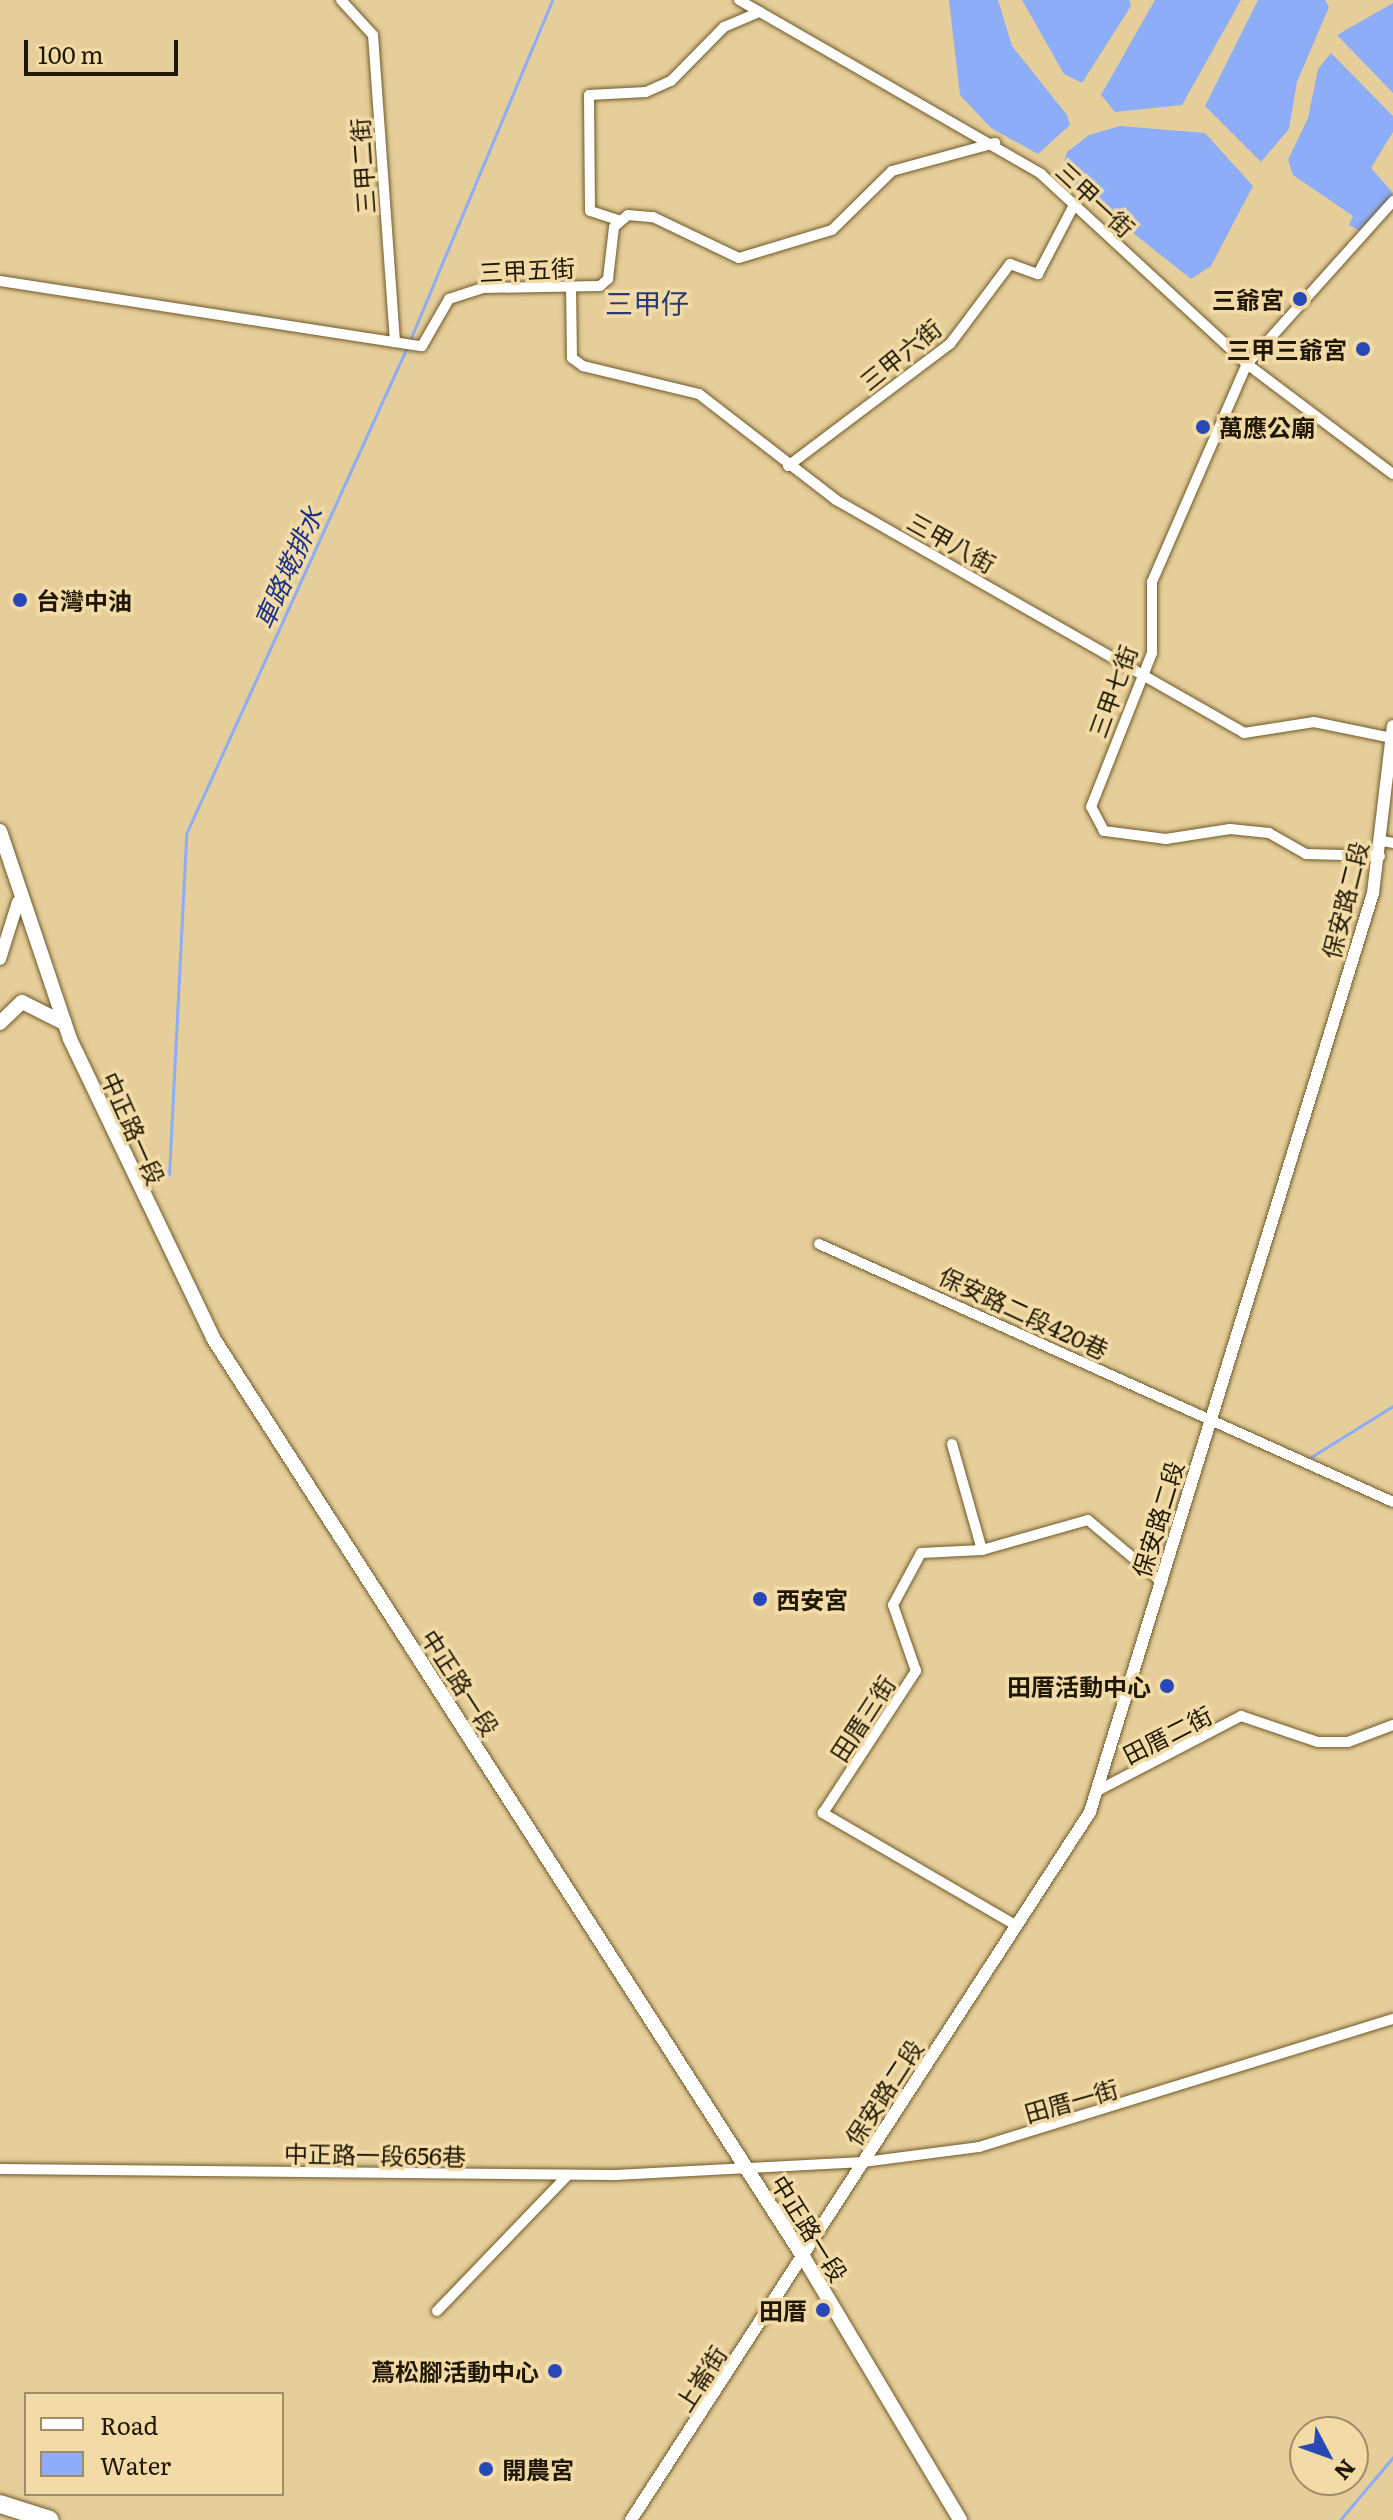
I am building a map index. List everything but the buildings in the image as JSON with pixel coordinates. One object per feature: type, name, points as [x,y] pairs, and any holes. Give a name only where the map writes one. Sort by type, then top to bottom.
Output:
[{"type":"highway","points":[[0,2504],[50,2520]]},
{"type":"main road","name":"中正路一段","points":[[0,831],[18,902],[64,1023],[213,1338],[804,2258],[960,2520]]},
{"type":"main road","points":[[0,1023],[22,1002],[64,1023]]},
{"type":"street","name":"三甲二街","points":[[341,0],[373,35],[395,342]]},
{"type":"street","name":"三甲一街","points":[[739,0],[995,143],[1074,205],[1247,364],[1393,474]]},
{"type":"street","points":[[760,12],[724,27],[671,81],[646,92],[589,95],[590,211],[618,220],[653,217],[739,258],[832,230],[892,171],[995,143]]},
{"type":"street","name":"三甲七街","points":[[1380,856],[1306,854],[1269,833],[1230,829],[1166,839],[1104,831],[1091,807],[1152,653],[1152,582],[1247,364],[1393,201]]},
{"type":"street","name":"三甲六街","points":[[788,466],[950,344],[1010,264],[1038,274],[1074,205]]},
{"type":"street","name":"三甲五街","points":[[0,281],[422,346],[449,299],[483,288],[571,286],[608,279],[618,220]]},
{"type":"street","name":"三甲八街","points":[[571,286],[572,358],[699,394],[788,466],[1244,733],[1314,722],[1392,738]]},
{"type":"street","name":"保安路二段","points":[[804,2258],[1017,1926],[1095,1792],[1162,1582],[1380,856],[1387,842],[1393,726]]},
{"type":"street","points":[[0,959],[18,902]]},
{"type":"street","name":"保安路二段420巷","points":[[819,1244],[1393,1502]]},
{"type":"street","points":[[952,1444],[982,1550]]},
{"type":"street","name":"田厝三街","points":[[1017,1926],[823,1813],[916,1671],[891,1612],[914,1559],[931,1550],[982,1550],[1096,1521],[1162,1582]]},
{"type":"street","name":"田厝二街","points":[[1095,1792],[1241,1716],[1318,1742],[1348,1742],[1393,1725]]},
{"type":"street","name":"田厝一街","points":[[749,2173],[979,2147],[1393,2019]]},
{"type":"street","name":"中正路一段656巷","points":[[0,2169],[568,2175],[749,2173]]},
{"type":"street","points":[[437,2311],[568,2175]]},
{"type":"street","name":"上崙街","points":[[631,2520],[804,2258]]},
{"type":"water","points":[[949,0],[998,0],[1012,46],[1067,115],[1070,125],[1038,154],[991,128],[960,95]]},
{"type":"water","points":[[1022,0],[1129,0],[1131,6],[1082,83],[1064,74]]},
{"type":"water","points":[[1155,0],[1241,0],[1182,105],[1115,112],[1101,95]]},
{"type":"water","points":[[1258,0],[1325,0],[1329,7],[1297,82],[1289,129],[1261,162],[1205,106]]},
{"type":"water","points":[[1393,3],[1393,93],[1337,35]]},
{"type":"water","points":[[1331,53],[1393,116],[1393,132],[1371,168],[1393,193],[1362,232],[1349,225],[1353,216],[1293,175],[1288,160],[1308,118],[1318,69]]},
{"type":"water","points":[[1120,126],[1205,133],[1253,186],[1211,266],[1191,279],[1060,175],[1067,152],[1089,135]]},
{"type":"waterway","name":"車路墘排水","points":[[410,340],[552,0]]},
{"type":"waterway","name":"車路墘排水","points":[[169,1175],[186,834],[407,347]]},
{"type":"waterway","points":[[1311,1457],[1393,1406]]},
{"type":"waterway","points":[[1340,2520],[1393,2457]]},
{"type":"place","name":"三爺宮","points":[[1300,299]]},
{"type":"place","name":"三甲三爺宮","points":[[1363,349]]},
{"type":"place","name":"萬應公廟","points":[[1203,427]]},
{"type":"place","name":"台灣中油","points":[[20,600]]},
{"type":"place","name":"西安宮","points":[[760,1599]]},
{"type":"place","name":"田厝活動中心","points":[[1167,1686]]},
{"type":"place","name":"田厝","points":[[823,2310]]},
{"type":"place","name":"蔦松腳活動中心","points":[[555,2371]]},
{"type":"place","name":"開農宮","points":[[486,2469]]},
{"type":"district","name":"三甲仔","points":[[647,302]]}]
